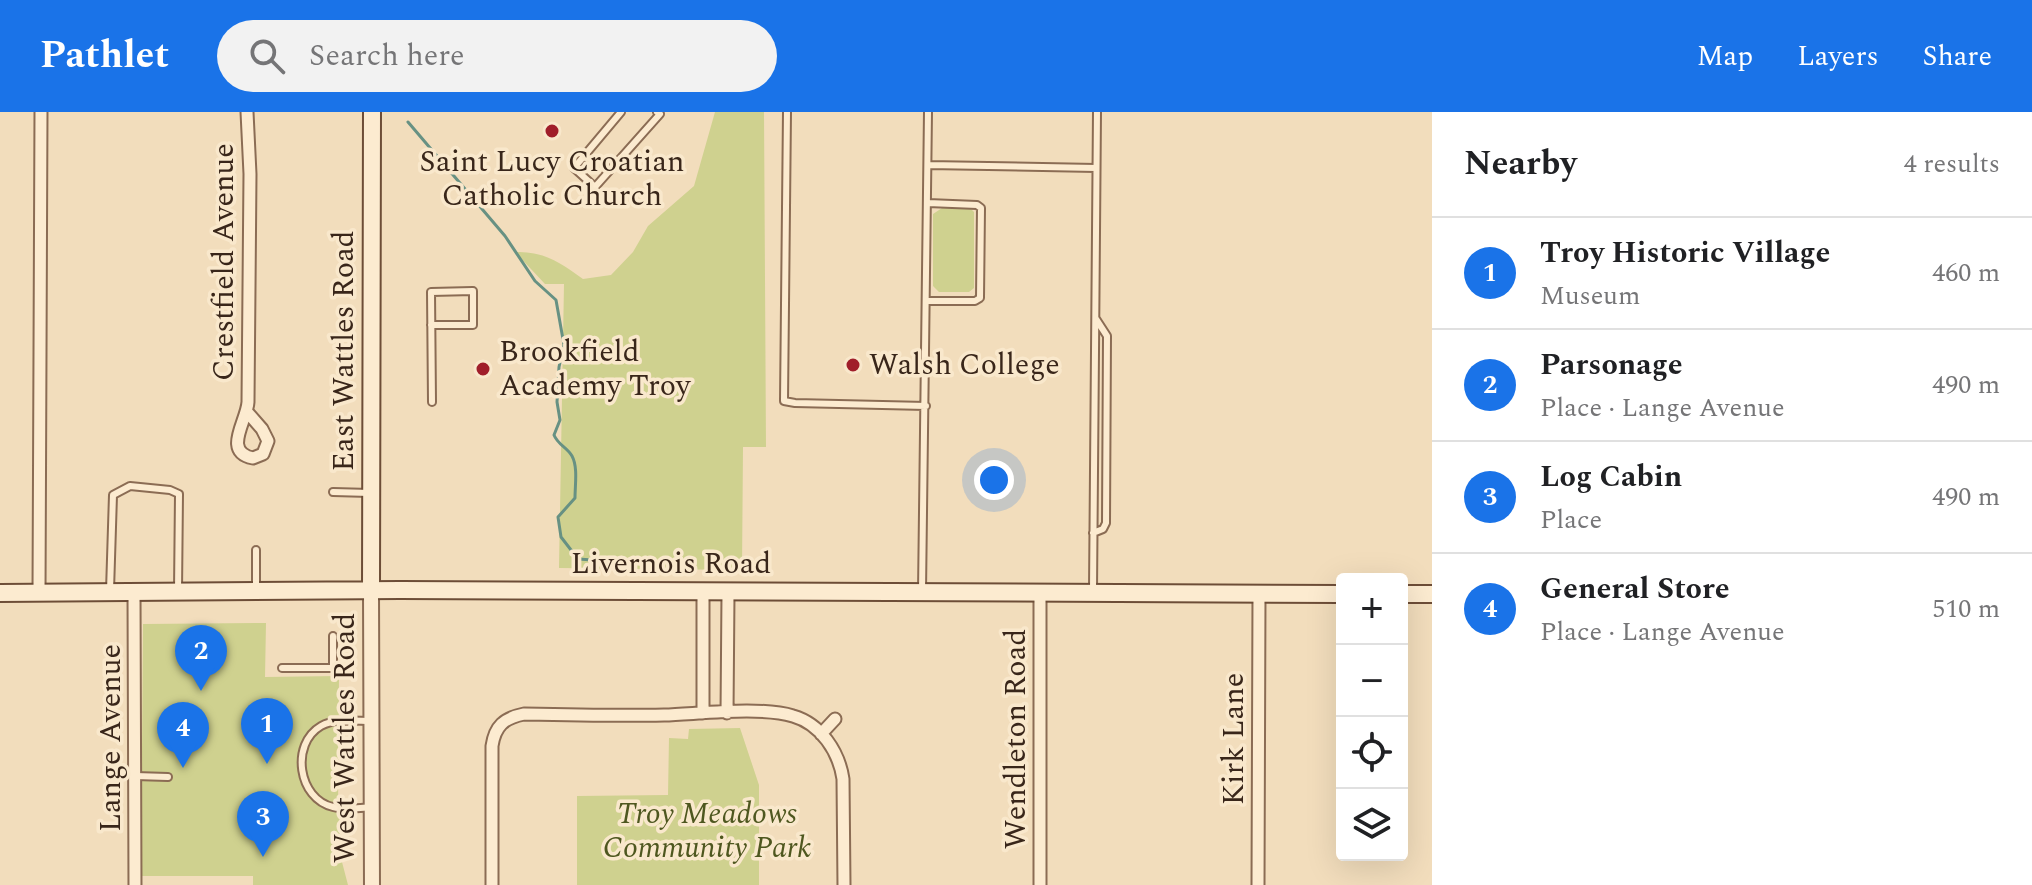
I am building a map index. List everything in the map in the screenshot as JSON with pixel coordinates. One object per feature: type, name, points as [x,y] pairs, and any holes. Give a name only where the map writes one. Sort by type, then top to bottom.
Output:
[{"type":"main road","name":"East Wattles Road","points":[[371,591],[372,112]]},
{"type":"main road","name":"Livernois Road","points":[[0,593],[1336,594]]},
{"type":"main road","points":[[1408,594],[1432,594]]},
{"type":"street","points":[[39,593],[41,112]]},
{"type":"street","name":"Crestfield Avenue","points":[[247,112],[250,174],[248,413]]},
{"type":"street","name":"West Wattles Road","points":[[371,591],[372,885]]},
{"type":"street","name":"Lange Avenue","points":[[134,592],[135,885]]},
{"type":"street","points":[[703,593],[703,713]]},
{"type":"street","name":"Wendleton Road","points":[[1040,593],[1040,885]]},
{"type":"street","points":[[727,713],[728,594]]},
{"type":"street","name":"Kirk Lane","points":[[1258,885],[1259,594]]},
{"type":"street","points":[[492,885],[492,746],[501,723],[524,714],[703,713],[792,715],[821,734],[836,756],[843,779],[844,885]]},
{"type":"street","points":[[821,734],[835,719]]},
{"type":"lane","points":[[621,112],[574,168],[595,187],[660,114],[657,112]]},
{"type":"lane","points":[[787,112],[784,401],[926,406]]},
{"type":"lane","points":[[922,592],[928,112]]},
{"type":"lane","points":[[1093,594],[1097,112]]},
{"type":"lane","points":[[928,165],[1096,168]]},
{"type":"lane","points":[[927,301],[975,301],[980,298],[982,267],[981,208],[977,205],[928,203]]},
{"type":"lane","points":[[431,325],[473,325],[473,291],[431,292],[431,325],[432,402]]},
{"type":"lane","points":[[1093,533],[1105,526],[1106,507],[1107,336],[1095,317]]},
{"type":"lane","points":[[110,592],[113,495],[130,486],[170,490],[179,494],[178,591]]},
{"type":"lane","points":[[333,492],[371,493]]},
{"type":"lane","points":[[256,550],[256,592]]},
{"type":"lane","points":[[282,668],[333,668],[333,636]]},
{"type":"lane","points":[[371,721],[337,722],[320,727],[304,748],[301,768],[307,786],[329,806],[372,807]]},
{"type":"lane","points":[[135,776],[168,777]]},
{"type":"green space","points":[[715,112],[764,112],[766,447],[743,447],[742,570],[559,568],[564,284],[545,284],[515,252],[552,259],[583,279],[611,275],[633,252],[648,226],[694,186]]},
{"type":"green space","points":[[942,208],[970,208],[974,212],[974,288],[969,292],[939,292],[933,286],[933,214]]},
{"type":"green space","points":[[266,623],[265,677],[339,676],[338,813],[341,819],[342,862],[348,885],[253,885],[253,876],[141,876],[143,624]]},
{"type":"green space","name":"Troy Meadows Community Park","points":[[740,728],[759,785],[759,885],[577,885],[577,796],[668,795],[669,738],[688,739],[689,729]]},
{"type":"waterway","points":[[408,122],[505,236],[535,281],[556,300],[564,345],[557,402],[560,420],[554,435],[572,456],[576,476],[575,498],[558,517],[561,537],[578,559],[637,563]]},
{"type":"place","name":"Saint Lucy Croatian Catholic Church","points":[[552,131]]},
{"type":"place","name":"Walsh College","points":[[853,365]]},
{"type":"place","name":"Brookfield Academy Troy","points":[[483,369]]},
{"type":"place","name":"Parsonage","points":[[201,691]]},
{"type":"place","name":"Troy Historic Village","points":[[267,764]]},
{"type":"place","name":"General Store","points":[[183,768]]},
{"type":"place","name":"Log Cabin","points":[[263,857]]}]
